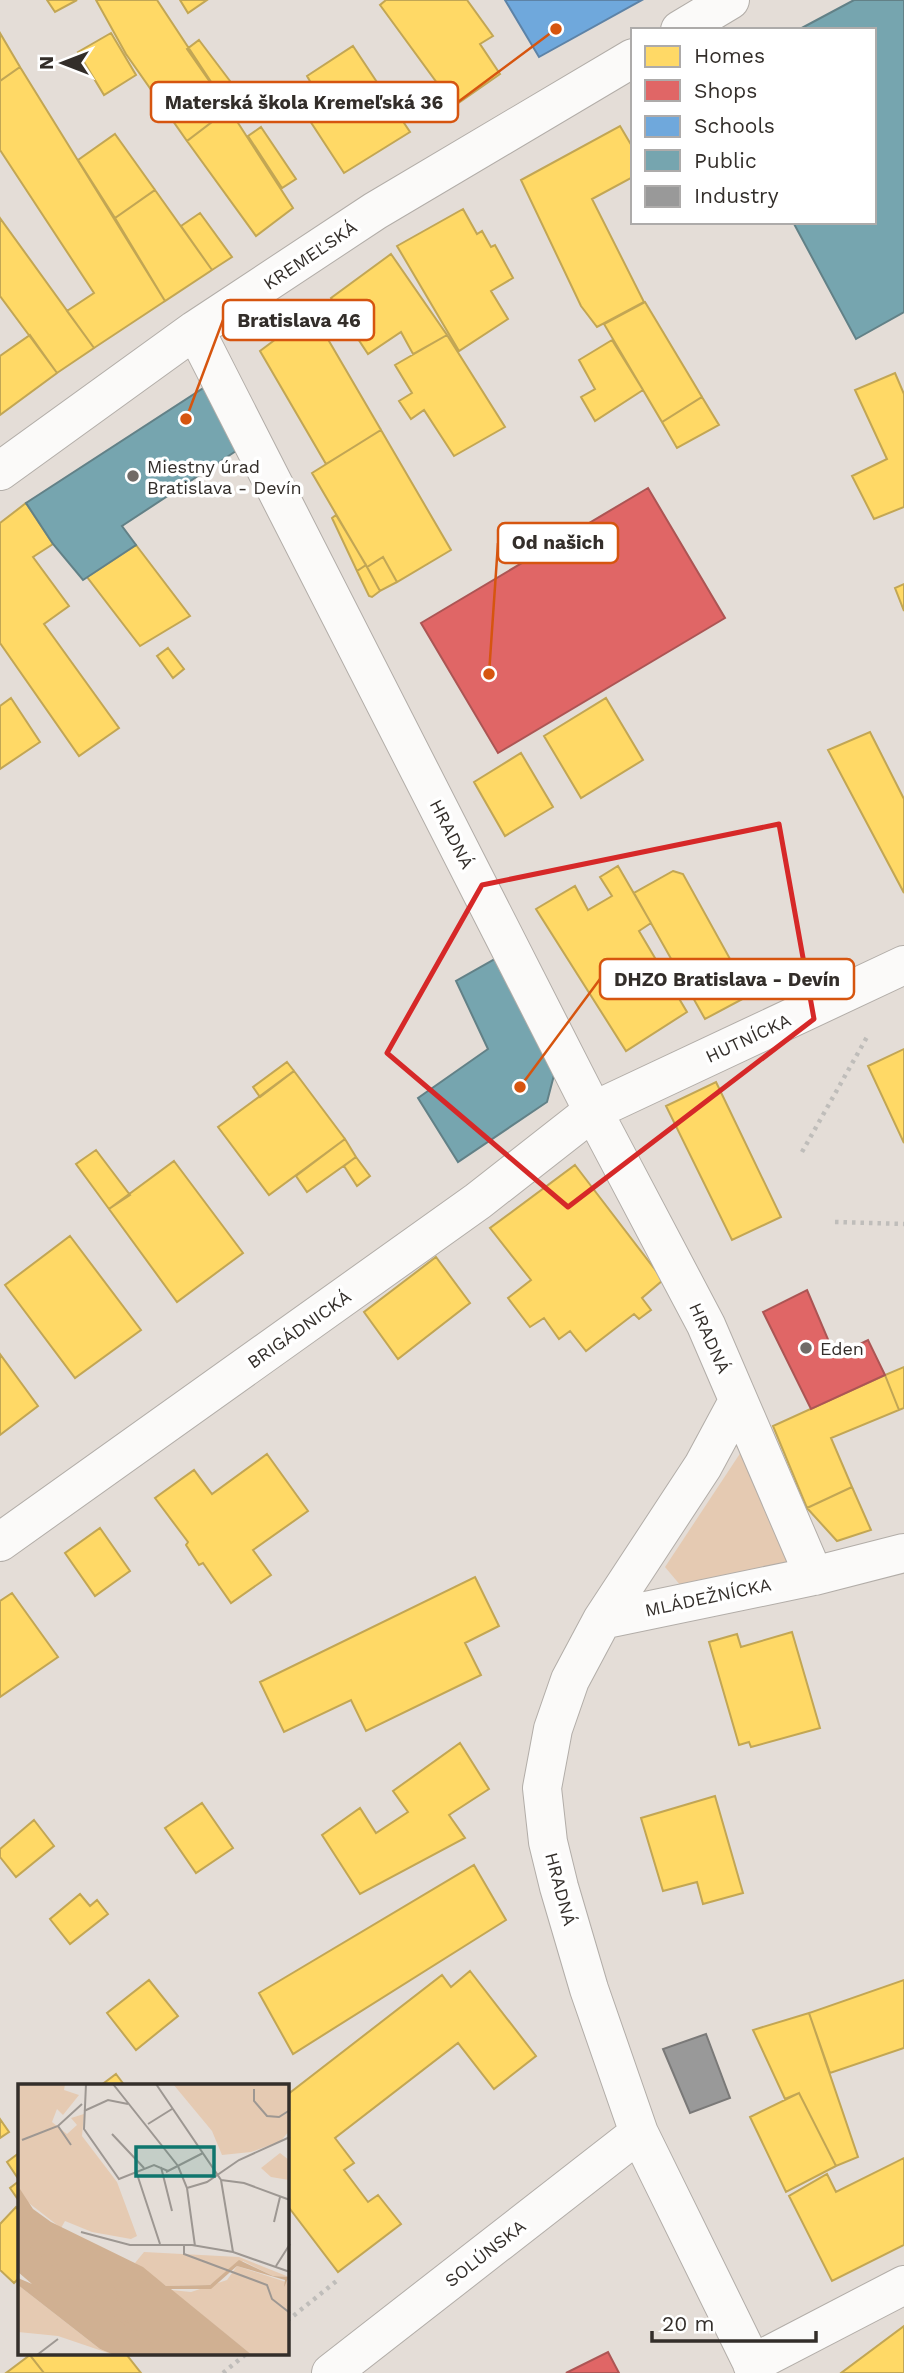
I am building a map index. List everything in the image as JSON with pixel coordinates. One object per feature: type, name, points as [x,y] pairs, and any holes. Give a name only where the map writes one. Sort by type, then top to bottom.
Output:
[{"type":"street","points":[[683,28],[730,0]]},
{"type":"street","name":"KREMEĽSKÁ","points":[[0,471],[195,330],[375,211],[631,59]]},
{"type":"street","name":"HRADNÁ","points":[[195,330],[593,1111],[706,1325],[737,1401],[703,1466],[602,1620],[570,1680],[554,1729],[542,1788],[548,1843],[559,1887],[589,1989],[639,2133],[754,2369]]},
{"type":"street","name":"HUTNÍCKA","points":[[593,1111],[904,965]]},
{"type":"street","name":"BRIGÁDNICKÁ","points":[[0,1542],[478,1201],[593,1111]]},
{"type":"street","points":[[737,1401],[814,1576]]},
{"type":"street","name":"MLÁDEŽNÍCKA","points":[[602,1620],[814,1576],[904,1553]]},
{"type":"street","name":"SOLÚNSKA","points":[[331,2373],[639,2133]]},
{"type":"street","points":[[754,2369],[904,2284]]},
{"type":"path","points":[[802,1152],[871,1031]]},
{"type":"path","points":[[835,1222],[904,1224]]},
{"type":"path","points":[[289,2319],[339,2278]]},
{"type":"path","points":[[223,2373],[244,2356]]},
{"type":"highlighted area","points":[[779,824],[814,1019],[568,1207],[387,1053],[482,885]]},
{"type":"shaded area","points":[[743,1449],[798,1565],[681,1586],[665,1567]]},
{"type":"building: Homes","points":[[47,0],[77,0],[55,12]]},
{"type":"building: Homes","points":[[96,0],[157,0],[229,109],[187,141],[126,54]]},
{"type":"building: Homes","points":[[180,0],[207,0],[188,13]]},
{"type":"building: Homes","points":[[386,0],[467,0],[493,36],[480,44],[500,74],[454,106],[380,5]]},
{"type":"building: Homes","points":[[0,33],[20,67],[0,81]]},
{"type":"building: Homes","points":[[111,33],[136,75],[104,95],[78,52]]},
{"type":"building: Homes","points":[[199,40],[230,81],[217,92],[187,49]]},
{"type":"building: Homes","points":[[353,46],[410,132],[344,173],[297,101],[315,90],[307,76]]},
{"type":"building: Homes","points":[[20,67],[165,301],[94,348],[67,311],[94,293],[0,150],[0,81]]},
{"type":"building: Homes","points":[[229,109],[293,208],[256,236],[187,141]]},
{"type":"building: Homes","points":[[620,126],[631,145],[631,178],[592,199],[644,302],[597,327],[581,306],[521,180]]},
{"type":"building: Homes","points":[[261,127],[296,179],[282,188],[248,136]]},
{"type":"building: Homes","points":[[115,134],[155,190],[115,218],[78,160]]},
{"type":"building: Homes","points":[[155,190],[212,270],[165,301],[115,218]]},
{"type":"building: Homes","points":[[463,209],[477,234],[482,231],[491,247],[495,245],[513,278],[491,291],[508,319],[459,351],[397,246]]},
{"type":"building: Homes","points":[[200,213],[232,257],[212,270],[181,226]]},
{"type":"building: Homes","points":[[0,218],[94,348],[57,373],[0,296]]},
{"type":"building: Homes","points":[[391,254],[447,335],[413,354],[401,332],[368,354],[331,298]]},
{"type":"building: Homes","points":[[645,302],[702,397],[662,422],[604,324]]},
{"type":"building: Homes","points":[[312,312],[381,430],[326,464],[260,351]]},
{"type":"building: Homes","points":[[30,335],[57,373],[0,415],[0,356]]},
{"type":"building: Homes","points":[[447,335],[505,427],[454,456],[424,410],[411,419],[399,401],[412,393],[395,365]]},
{"type":"building: Homes","points":[[612,340],[643,390],[595,421],[581,397],[595,389],[579,360]]},
{"type":"building: Homes","points":[[895,373],[904,394],[904,507],[874,519],[852,476],[887,459],[855,390]]},
{"type":"building: Homes","points":[[702,397],[719,425],[677,448],[662,422]]},
{"type":"building: Homes","points":[[381,430],[451,550],[397,582],[383,557],[367,567],[312,473]]},
{"type":"building: Homes","points":[[26,503],[53,544],[33,557],[69,606],[44,624],[119,728],[79,756],[0,643],[0,523]]},
{"type":"building: Homes","points":[[336,515],[366,565],[357,571],[332,518]]},
{"type":"building: Homes","points":[[136,545],[190,616],[140,646],[87,577]]},
{"type":"building: Homes","points":[[383,557],[397,582],[380,591],[367,567]]},
{"type":"building: Homes","points":[[366,565],[380,591],[372,597],[357,571]]},
{"type":"building: Homes","points":[[904,584],[904,611],[895,588]]},
{"type":"building: Homes","points":[[168,648],[184,669],[173,678],[157,656]]},
{"type":"building: Homes","points":[[11,698],[40,742],[0,769],[0,706]]},
{"type":"building: Homes","points":[[606,698],[643,760],[581,798],[544,736]]},
{"type":"building: Homes","points":[[870,732],[904,799],[904,893],[828,750]]},
{"type":"building: Homes","points":[[521,753],[553,807],[505,836],[474,782]]},
{"type":"building: Homes","points":[[618,866],[651,923],[639,931],[687,1012],[626,1051],[536,909],[575,886],[588,910],[612,896],[600,877]]},
{"type":"building: Homes","points":[[673,871],[683,874],[750,995],[705,1019],[634,893]]},
{"type":"building: Homes","points":[[904,1049],[904,1143],[868,1066]]},
{"type":"building: Homes","points":[[287,1062],[294,1071],[260,1097],[253,1087]]},
{"type":"building: Homes","points":[[294,1071],[345,1139],[269,1195],[218,1127]]},
{"type":"building: Homes","points":[[716,1082],[781,1217],[732,1240],[666,1106]]},
{"type":"building: Homes","points":[[345,1139],[356,1157],[307,1192],[296,1176]]},
{"type":"building: Homes","points":[[96,1150],[130,1195],[109,1209],[76,1164]]},
{"type":"building: Homes","points":[[356,1157],[370,1176],[357,1186],[344,1166]]},
{"type":"building: Homes","points":[[174,1161],[243,1253],[177,1302],[109,1209]]},
{"type":"building: Homes","points":[[575,1165],[663,1280],[642,1298],[651,1310],[639,1319],[634,1314],[586,1351],[570,1331],[559,1339],[544,1318],[530,1327],[508,1298],[531,1280],[490,1228]]},
{"type":"building: Homes","points":[[70,1236],[141,1330],[75,1378],[5,1285]]},
{"type":"building: Homes","points":[[436,1257],[470,1303],[398,1359],[364,1312]]},
{"type":"building: Homes","points":[[0,1354],[38,1406],[0,1435]]},
{"type":"building: Homes","points":[[904,1367],[904,1408],[899,1410],[885,1375]]},
{"type":"building: Homes","points":[[885,1375],[899,1410],[831,1438],[852,1487],[807,1508],[773,1426]]},
{"type":"building: Homes","points":[[267,1454],[308,1511],[253,1550],[271,1575],[231,1603],[203,1563],[199,1565],[186,1545],[188,1542],[155,1498],[194,1470],[212,1494]]},
{"type":"building: Homes","points":[[852,1487],[871,1530],[837,1541],[807,1508]]},
{"type":"building: Homes","points":[[100,1528],[130,1571],[95,1596],[65,1553]]},
{"type":"building: Homes","points":[[475,1577],[499,1626],[465,1643],[481,1675],[366,1731],[351,1700],[284,1732],[260,1682]]},
{"type":"building: Homes","points":[[12,1593],[58,1657],[0,1697],[0,1601]]},
{"type":"building: Homes","points":[[792,1632],[820,1728],[751,1747],[749,1742],[739,1745],[709,1642],[737,1634],[741,1647]]},
{"type":"building: Homes","points":[[460,1743],[489,1789],[449,1815],[465,1838],[360,1894],[322,1835],[360,1808],[376,1833],[408,1812],[393,1791]]},
{"type":"building: Homes","points":[[715,1796],[743,1893],[703,1904],[697,1882],[663,1891],[641,1818]]},
{"type":"building: Homes","points":[[202,1803],[233,1848],[196,1873],[165,1828]]},
{"type":"building: Homes","points":[[34,1820],[54,1846],[16,1877],[0,1857],[0,1849]]},
{"type":"building: Homes","points":[[474,1865],[506,1920],[293,2054],[259,1993]]},
{"type":"building: Homes","points":[[80,1894],[90,1906],[97,1900],[108,1914],[70,1944],[50,1919]]},
{"type":"building: Homes","points":[[470,1971],[536,2056],[494,2089],[458,2043],[335,2138],[354,2163],[344,2170],[368,2202],[378,2195],[401,2224],[338,2272],[289,2208],[289,2093],[442,1975],[451,1987]]},
{"type":"building: Homes","points":[[149,1980],[178,2016],[136,2050],[107,2013]]},
{"type":"building: Homes","points":[[904,1980],[904,2048],[830,2073],[809,2013]]},
{"type":"building: Homes","points":[[809,2013],[858,2157],[836,2166],[799,2093],[785,2099],[753,2030]]},
{"type":"building: Homes","points":[[116,2074],[124,2084],[103,2084]]},
{"type":"building: Homes","points":[[799,2093],[836,2166],[786,2192],[750,2117]]},
{"type":"building: Homes","points":[[0,2119],[9,2132],[0,2138]]},
{"type":"building: Homes","points":[[18,2154],[18,2178],[7,2162]]},
{"type":"building: Homes","points":[[904,2158],[904,2245],[832,2281],[789,2196],[827,2174],[836,2192]]},
{"type":"building: Homes","points":[[18,2182],[18,2200],[10,2188]]},
{"type":"building: Homes","points":[[16,2207],[18,2279],[14,2283],[0,2270],[0,2224]]},
{"type":"building: Homes","points":[[904,2326],[904,2373],[841,2373]]},
{"type":"building: Homes","points":[[31,2356],[128,2356],[141,2373],[44,2373]]},
{"type":"building: Homes","points":[[31,2356],[44,2373],[6,2373]]},
{"type":"building: Shops","points":[[648,488],[725,618],[498,753],[421,623]]},
{"type":"building: Shops","name":"Eden","points":[[807,1290],[835,1356],[868,1340],[885,1375],[811,1409],[763,1312]]},
{"type":"building: Shops","points":[[608,2352],[619,2373],[566,2373]]},
{"type":"building: Schools","points":[[505,0],[642,0],[539,57]]},
{"type":"building: Public","points":[[854,0],[904,0],[904,312],[856,339],[794,224],[876,224],[876,28],[802,28]]},
{"type":"building: Public","name":"Miestny úrad Bratislava - Devín","points":[[205,387],[239,449],[122,526],[136,545],[83,580],[53,544],[26,503]]},
{"type":"building: Public","points":[[495,959],[554,1075],[547,1102],[458,1162],[418,1098],[488,1049],[456,981]]},
{"type":"building: Industry","points":[[706,2034],[730,2098],[690,2113],[663,2049]]},
{"type":"place","name":"Materská škola Kremeľská 36","points":[[556,29]]},
{"type":"place","name":"Bratislava 46","points":[[186,419]]},
{"type":"place","name":"Miestny úrad Bratislava - Devín","points":[[133,476]]},
{"type":"place","name":"Od našich","points":[[489,674]]},
{"type":"place","name":"DHZO Bratislava - Devín","points":[[520,1087]]},
{"type":"place","name":"Eden","points":[[806,1348]]}]
